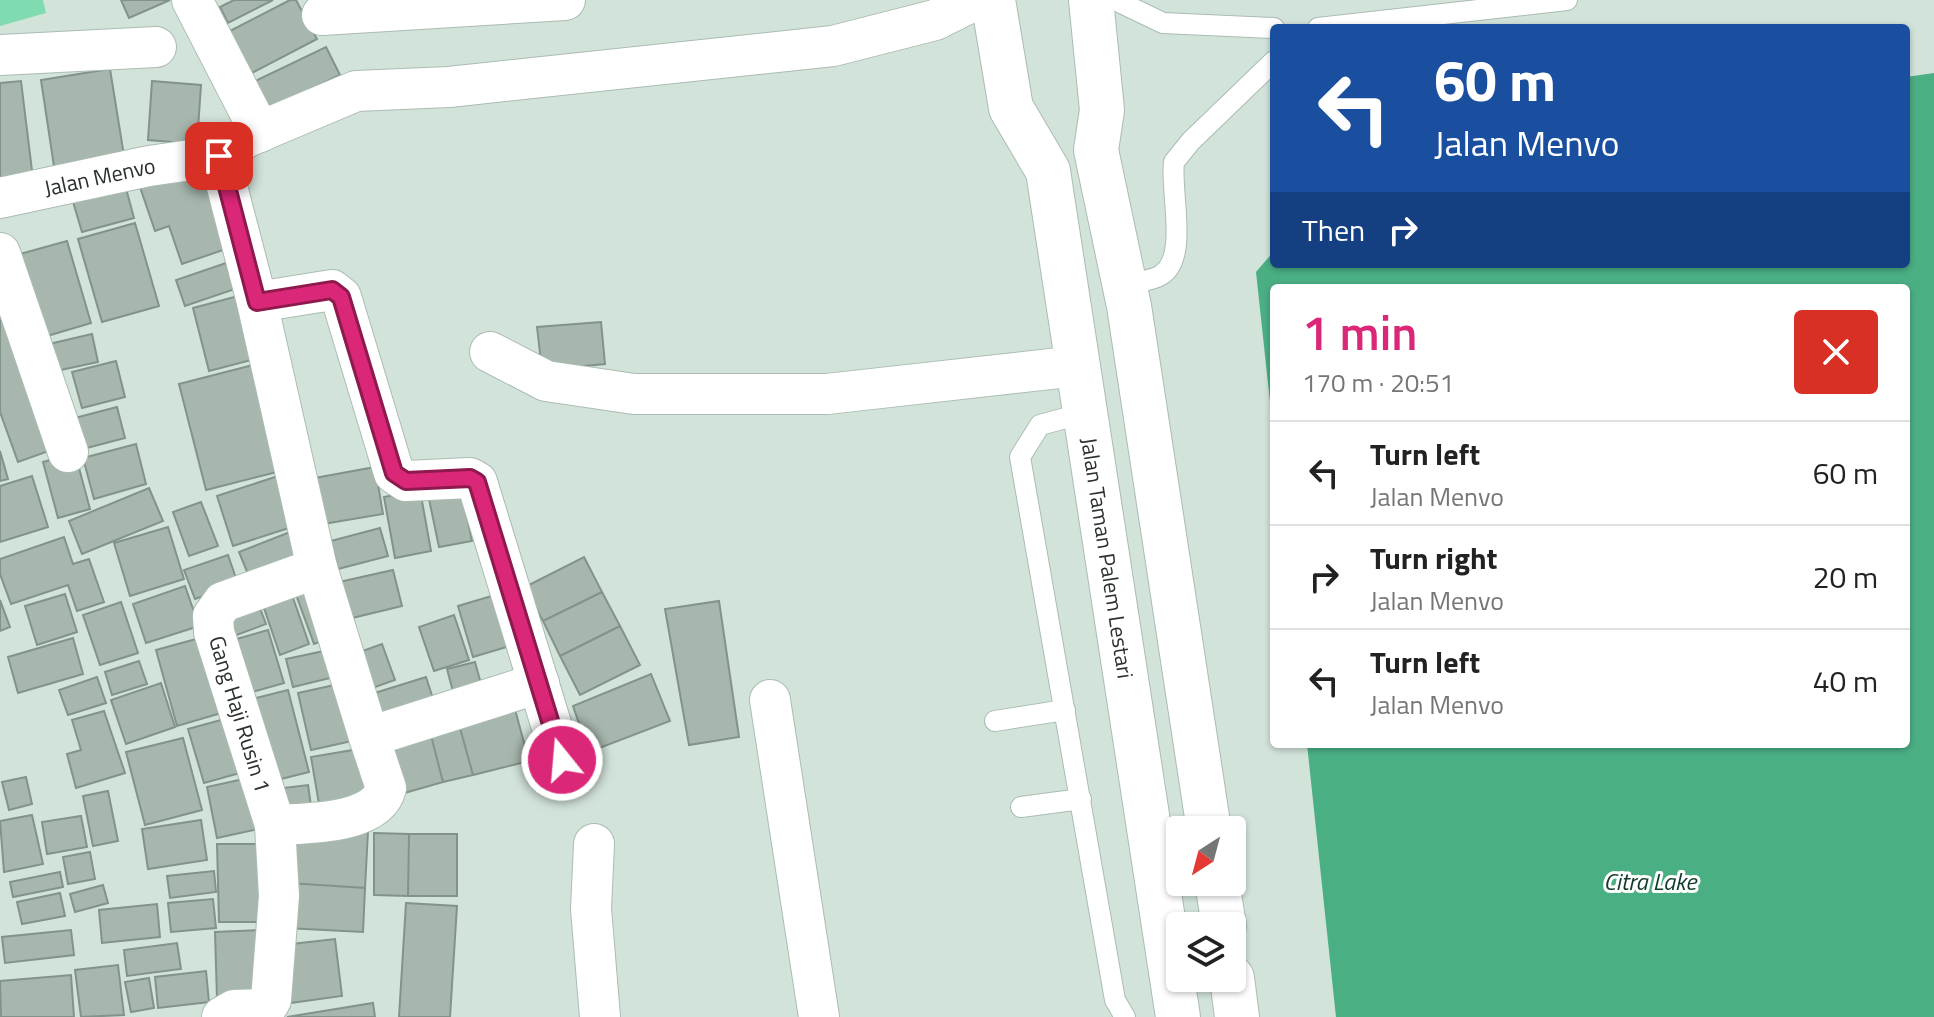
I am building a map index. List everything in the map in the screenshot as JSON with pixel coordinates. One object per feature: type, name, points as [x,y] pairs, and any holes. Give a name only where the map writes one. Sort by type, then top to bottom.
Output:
[{"type":"street","points":[[192,0],[260,132]]},
{"type":"street","points":[[322,15],[565,0]]},
{"type":"street","points":[[275,825],[360,814],[376,804],[386,788],[317,568],[257,302],[219,156],[260,132],[356,91],[449,87],[833,46],[935,20],[975,0]]},
{"type":"street","name":"Jalan Taman Palem Lestari","points":[[993,0],[1011,108],[1048,171],[1178,1017]]},
{"type":"street","points":[[1091,0],[1102,110],[1096,150],[1125,285],[1207,816]]},
{"type":"street","points":[[0,55],[156,47]]},
{"type":"street","name":"Jalan Menvo","points":[[0,198],[149,166],[219,156]]},
{"type":"street","points":[[0,253],[68,452]]},
{"type":"street","points":[[257,302],[332,290],[341,297],[394,473],[406,481],[470,478],[477,482],[562,760]]},
{"type":"street","points":[[490,352],[546,381],[648,394],[827,394],[1077,366]]},
{"type":"street","name":"Gang Haji Rusin 1","points":[[222,1017],[234,1010],[265,1009],[273,995],[279,896],[275,825],[214,632],[213,616],[223,602],[317,568]]},
{"type":"street","points":[[369,737],[539,683]]},
{"type":"street","points":[[770,700],[819,1017]]},
{"type":"street","points":[[594,844],[591,909],[600,1017]]},
{"type":"street","points":[[1234,992],[1237,1017]]},
{"type":"lane","points":[[1115,0],[1163,23],[1270,28]]},
{"type":"lane","points":[[1354,24],[1567,0]]},
{"type":"lane","points":[[1125,285],[1161,276],[1173,263],[1177,248],[1174,162],[1270,65]]},
{"type":"lane","points":[[1084,413],[1040,425],[1020,457],[1115,1000],[1125,1017]]},
{"type":"lane","points":[[995,721],[1065,710]]},
{"type":"lane","points":[[1021,807],[1081,799]]},
{"type":"shaded area","points":[[0,0],[43,0],[46,13],[0,26]]},
{"type":"water","name":"Citra Lake","points":[[1934,73],[1934,1017],[1336,1017],[1307,748],[1910,748],[1910,284],[1270,284],[1270,402],[1256,272],[1270,256],[1270,268],[1910,268],[1910,76]]},
{"type":"building","points":[[121,0],[170,0],[129,18]]},
{"type":"building","points":[[234,0],[273,0],[228,23],[220,7]]},
{"type":"building","points":[[290,0],[296,0],[317,39],[246,76],[224,34]]},
{"type":"building","points":[[326,47],[340,75],[263,112],[249,84]]},
{"type":"building","points":[[110,69],[125,162],[55,173],[41,80]]},
{"type":"building","points":[[21,81],[33,179],[0,183],[0,83]]},
{"type":"building","points":[[152,81],[201,85],[197,144],[148,140]]},
{"type":"building","points":[[199,163],[229,248],[182,264],[169,226],[155,231],[140,187]]},
{"type":"building","points":[[124,181],[134,218],[82,232],[71,195]]},
{"type":"building","points":[[135,223],[159,306],[102,322],[78,239]]},
{"type":"building","points":[[67,241],[91,323],[37,339],[13,256]]},
{"type":"building","points":[[226,263],[235,289],[185,306],[176,280]]},
{"type":"building","points":[[0,292],[60,447],[18,462],[0,412]]},
{"type":"building","points":[[242,295],[259,358],[209,371],[193,308]]},
{"type":"building","points":[[601,322],[605,364],[542,370],[537,327]]},
{"type":"building","points":[[92,334],[98,362],[42,374],[36,347]]},
{"type":"building","points":[[116,361],[125,397],[82,408],[72,372]]},
{"type":"building","points":[[253,365],[281,471],[206,490],[179,384]]},
{"type":"building","points":[[117,407],[125,438],[79,450],[71,419]]},
{"type":"building","points":[[136,444],[146,484],[94,499],[83,458]]},
{"type":"building","points":[[0,451],[8,479],[0,481]]},
{"type":"building","points":[[75,453],[90,509],[58,518],[43,462]]},
{"type":"building","points":[[375,467],[383,514],[317,525],[309,479]]},
{"type":"building","points":[[32,476],[48,527],[0,542],[0,486]]},
{"type":"building","points":[[278,476],[295,526],[233,546],[217,496]]},
{"type":"building","points":[[149,488],[163,521],[82,554],[69,521]]},
{"type":"building","points":[[420,490],[431,551],[395,558],[384,497]]},
{"type":"building","points":[[462,493],[472,541],[439,547],[429,499]]},
{"type":"building","points":[[201,502],[218,546],[189,556],[173,512]]},
{"type":"building","points":[[168,527],[184,579],[130,596],[114,543]]},
{"type":"building","points":[[380,528],[388,556],[338,569],[331,541]]},
{"type":"building","points":[[295,530],[307,562],[252,584],[239,552]]},
{"type":"building","points":[[64,537],[73,564],[89,559],[104,602],[77,611],[68,585],[11,604],[0,574],[0,559]]},
{"type":"building","points":[[228,555],[238,584],[195,599],[184,570]]},
{"type":"building","points":[[584,557],[602,592],[543,621],[525,587]]},
{"type":"building","points":[[393,570],[402,606],[348,619],[339,582]]},
{"type":"building","points":[[315,581],[335,636],[314,644],[294,589]]},
{"type":"building","points":[[185,586],[199,626],[146,643],[133,604]]},
{"type":"building","points":[[602,592],[620,626],[560,656],[543,621]]},
{"type":"building","points":[[65,594],[77,632],[37,645],[25,606]]},
{"type":"building","points":[[292,595],[309,644],[280,655],[263,605]]},
{"type":"building","points":[[495,595],[510,646],[473,657],[458,606]]},
{"type":"building","points":[[0,600],[10,627],[0,631]]},
{"type":"building","points":[[719,601],[739,737],[689,745],[665,609]]},
{"type":"building","points":[[121,602],[138,653],[100,665],[83,615]]},
{"type":"building","points":[[258,603],[266,624],[226,639],[218,619]]},
{"type":"building","points":[[454,615],[469,660],[434,671],[419,627]]},
{"type":"building","points":[[620,626],[640,665],[580,695],[560,656]]},
{"type":"building","points":[[268,630],[284,683],[242,695],[226,642]]},
{"type":"building","points":[[207,636],[228,711],[177,726],[156,650]]},
{"type":"building","points":[[73,638],[83,674],[18,693],[8,657]]},
{"type":"building","points":[[382,644],[395,680],[364,691],[351,655]]},
{"type":"building","points":[[324,651],[330,678],[293,687],[286,659]]},
{"type":"building","points":[[139,661],[147,684],[112,695],[105,672]]},
{"type":"building","points":[[475,662],[483,691],[455,699],[447,669]]},
{"type":"building","points":[[651,674],[670,721],[589,752],[573,706]]},
{"type":"building","points":[[97,677],[106,703],[68,715],[59,690]]},
{"type":"building","points":[[426,677],[437,711],[373,730],[362,697]]},
{"type":"building","points":[[348,682],[361,739],[311,750],[298,693]]},
{"type":"building","points":[[161,683],[175,727],[126,744],[111,700]]},
{"type":"building","points":[[288,690],[309,772],[265,783],[244,701]]},
{"type":"building","points":[[513,702],[529,761],[473,775],[457,717]]},
{"type":"building","points":[[104,711],[125,773],[76,788],[67,754],[81,750],[72,720]]},
{"type":"building","points":[[232,717],[247,771],[204,783],[188,729]]},
{"type":"building","points":[[457,717],[473,775],[443,782],[428,724]]},
{"type":"building","points":[[428,724],[443,782],[401,794],[385,735]]},
{"type":"building","points":[[183,738],[202,810],[145,825],[126,752]]},
{"type":"building","points":[[359,749],[367,796],[319,804],[311,757]]},
{"type":"building","points":[[26,777],[32,804],[9,810],[2,782]]},
{"type":"building","points":[[253,777],[263,828],[217,838],[207,787]]},
{"type":"building","points":[[308,785],[313,820],[279,824],[275,789]]},
{"type":"building","points":[[108,791],[118,841],[93,846],[83,796]]},
{"type":"building","points":[[32,815],[43,864],[4,872],[0,821]]},
{"type":"building","points":[[81,816],[87,847],[47,854],[42,822]]},
{"type":"building","points":[[201,820],[207,860],[148,869],[142,829]]},
{"type":"building","points":[[293,826],[368,831],[365,888],[289,883]]},
{"type":"building","points":[[374,833],[409,834],[408,896],[374,895]]},
{"type":"building","points":[[409,834],[457,834],[457,896],[408,896]]},
{"type":"building","points":[[217,844],[269,844],[270,922],[219,922]]},
{"type":"building","points":[[90,852],[95,879],[68,884],[63,857]]},
{"type":"building","points":[[214,871],[216,892],[170,898],[167,876]]},
{"type":"building","points":[[60,872],[63,887],[13,897],[10,882]]},
{"type":"building","points":[[289,883],[365,888],[363,932],[286,928]]},
{"type":"building","points":[[103,885],[108,903],[75,912],[70,894]]},
{"type":"building","points":[[60,893],[65,916],[22,924],[17,902]]},
{"type":"building","points":[[213,899],[216,928],[171,932],[168,903]]},
{"type":"building","points":[[406,903],[457,906],[450,1017],[399,1017]]},
{"type":"building","points":[[157,904],[160,937],[102,943],[99,910]]},
{"type":"building","points":[[71,930],[74,955],[5,963],[2,937]]},
{"type":"building","points":[[259,930],[261,998],[217,999],[215,932]]},
{"type":"building","points":[[335,939],[342,996],[290,1003],[283,945]]},
{"type":"building","points":[[177,943],[181,969],[127,976],[124,950]]},
{"type":"building","points":[[118,965],[124,1015],[81,1017],[75,970]]},
{"type":"building","points":[[206,971],[209,1002],[158,1008],[155,977]]},
{"type":"building","points":[[71,975],[74,1017],[1,1017],[0,981]]},
{"type":"building","points":[[149,978],[154,1008],[131,1012],[125,982]]},
{"type":"building","points":[[373,1003],[375,1017],[287,1017]]},
{"type":"route","points":[[219,156],[257,302],[332,290],[341,297],[394,473],[406,481],[470,478],[477,482],[562,760]]}]
